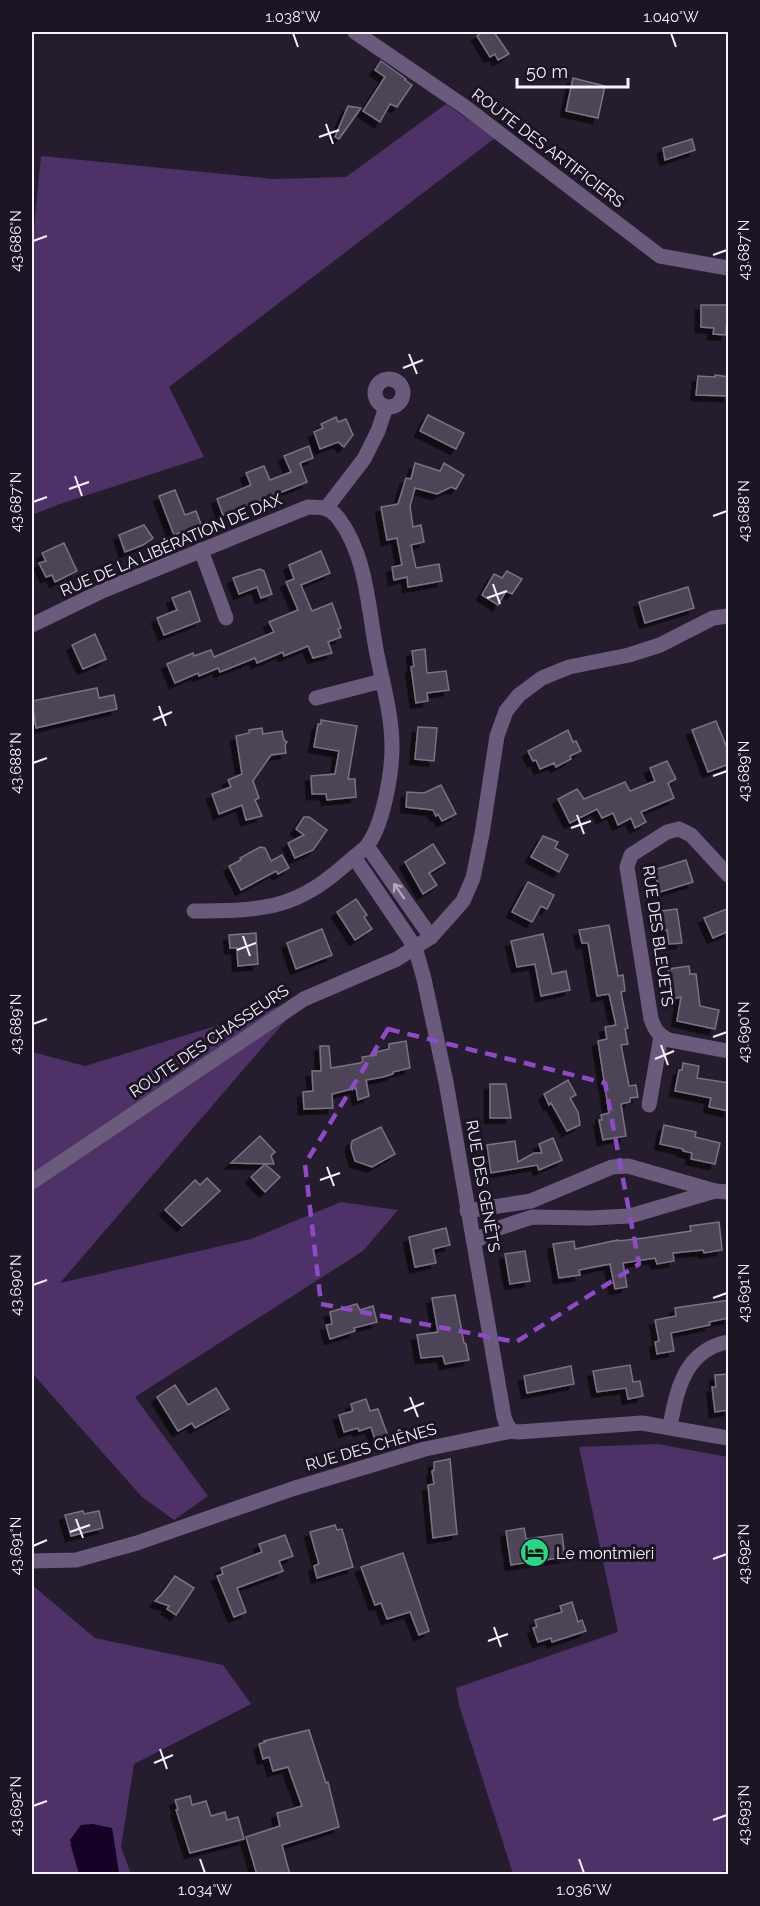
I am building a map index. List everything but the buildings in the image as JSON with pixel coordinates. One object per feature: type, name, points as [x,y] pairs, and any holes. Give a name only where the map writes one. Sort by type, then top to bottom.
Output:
[{"type":"street","name":"ROUTE DES ARTIFICIERS","points":[[355,32],[465,107],[660,256],[729,268]]},
{"type":"street","points":[[194,911],[241,910],[275,905],[327,882],[366,846],[384,803],[390,776],[392,747],[389,712],[362,569],[354,544],[338,516],[327,507],[364,459],[378,431],[386,407]]},
{"type":"street","name":"RUE DE LA LIBÉRATION DE DAX","points":[[32,625],[102,591],[308,507],[327,507]]},
{"type":"street","points":[[201,550],[226,618]]},
{"type":"street","name":"ROUTE DES CHASSEURS","points":[[32,1182],[304,999],[397,959],[431,937],[464,901],[473,878],[482,834],[496,735],[506,711],[519,695],[542,678],[569,667],[629,655],[660,645],[713,618],[729,616]]},
{"type":"street","points":[[316,698],[382,681]]},
{"type":"street","name":"RUE DES BLEUETS","points":[[661,1036],[654,1028],[651,1019],[627,867],[631,855],[666,832],[679,829],[691,835],[729,875]]},
{"type":"street","points":[[366,846],[431,937]]},
{"type":"street","points":[[354,857],[415,947]]},
{"type":"street","name":"RUE DES GENÊTS","points":[[415,947],[447,1082],[467,1211],[504,1417],[512,1431]]},
{"type":"street","points":[[649,1105],[661,1036],[729,1051]]},
{"type":"street","points":[[467,1211],[531,1201],[612,1167],[628,1166],[722,1191]]},
{"type":"street","points":[[474,1242],[496,1229],[532,1217],[630,1216],[722,1191]]},
{"type":"street","points":[[531,1201],[532,1217]]},
{"type":"street","points":[[670,1426],[676,1391],[688,1368],[701,1353],[714,1344],[729,1342]]},
{"type":"street","name":"RUE DES CHÊNES","points":[[32,1560],[76,1560],[137,1543],[292,1489],[434,1447],[512,1431],[642,1422],[729,1438]]},
{"type":"highlighted area","points":[[388,1029],[605,1083],[639,1264],[516,1342],[321,1304],[305,1164]]},
{"type":"shaded area","points":[[446,104],[495,138],[169,387],[204,457],[32,515],[32,248],[41,156],[273,179],[346,177]]},
{"type":"shaded area","points":[[304,999],[60,1283],[251,1239],[341,1202],[398,1210],[363,1251],[135,1397],[208,1496],[174,1520],[142,1497],[32,1373],[32,1052],[85,1066]]},
{"type":"shaded area","points":[[658,1444],[728,1457],[728,1870],[713,1874],[513,1874],[459,1705],[456,1688],[618,1632],[579,1447]]},
{"type":"shaded area","points":[[32,1585],[95,1638],[223,1665],[251,1704],[134,1764],[121,1847],[131,1874],[119,1874],[112,1828],[70,1844],[79,1874],[32,1873]]},
{"type":"shaded area","points":[[93,1824],[112,1828],[119,1874],[79,1874],[70,1840],[81,1825]]},
{"type":"place","name":"Le montmieri","points":[[535,1553]]}]
